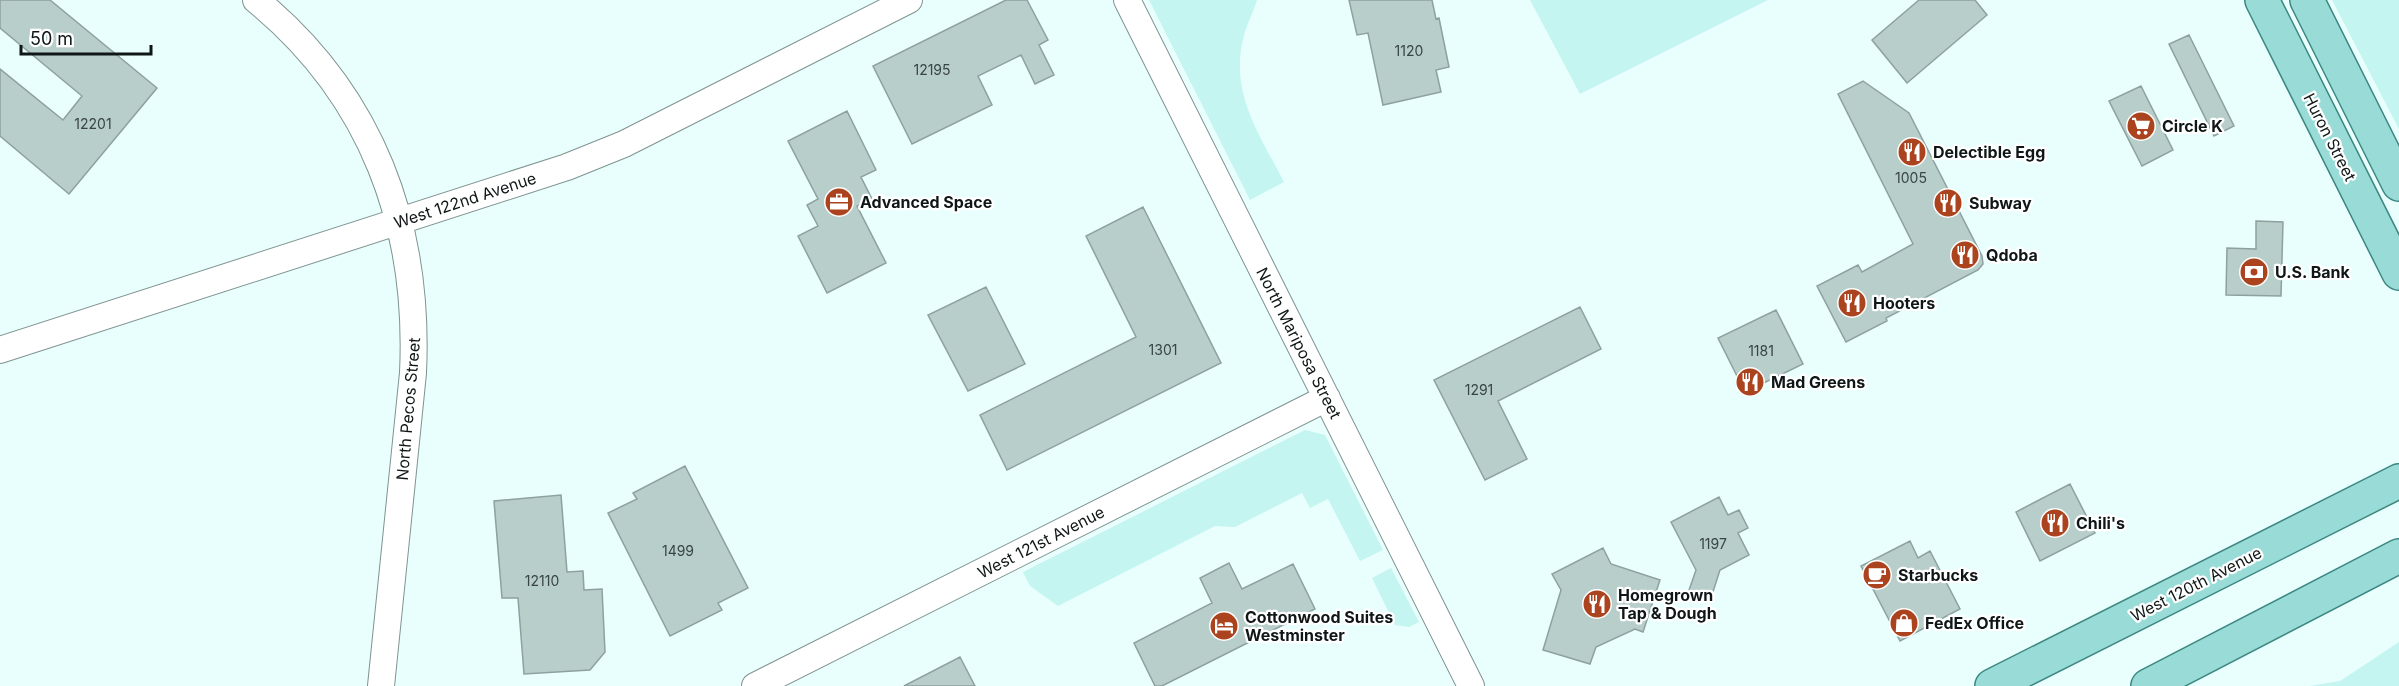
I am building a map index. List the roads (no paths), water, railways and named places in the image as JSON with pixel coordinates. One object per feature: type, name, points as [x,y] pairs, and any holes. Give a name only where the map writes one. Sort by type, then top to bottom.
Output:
[{"type":"main road","name":"Huron Street","points":[[2262,0],[2399,273]]},
{"type":"main road","points":[[2307,0],[2399,184]]},
{"type":"main road","name":"West 120th Avenue","points":[[1992,686],[2391,481]]},
{"type":"main road","points":[[2148,686],[2399,556]]},
{"type":"main road","points":[[2314,600],[2399,569]]},
{"type":"street","name":"North Pecos Street","points":[[256,0],[304,45],[347,102],[374,152],[400,221],[410,267],[415,333],[381,686]]},
{"type":"street","name":"West 122nd Avenue","points":[[0,350],[567,168],[624,144],[909,0]]},
{"type":"street","name":"North Mariposa Street","points":[[1127,0],[1471,686]]},
{"type":"street","name":"West 121st Avenue","points":[[755,686],[1327,398]]},
{"type":"place","name":"Circle K","points":[[2141,126]]},
{"type":"place","name":"Delectible Egg","points":[[1912,152]]},
{"type":"place","name":"Advanced Space","points":[[839,202]]},
{"type":"place","name":"Subway","points":[[1948,203]]},
{"type":"place","name":"Qdoba","points":[[1965,255]]},
{"type":"place","name":"U.S. Bank","points":[[2254,272]]},
{"type":"place","name":"Hooters","points":[[1852,303]]},
{"type":"place","name":"Mad Greens","points":[[1750,382]]},
{"type":"place","name":"Chili's","points":[[2055,523]]},
{"type":"place","name":"Starbucks","points":[[1877,575]]},
{"type":"place","name":"Homegrown Tap & Dough","points":[[1597,604]]},
{"type":"place","name":"FedEx Office","points":[[1904,623]]},
{"type":"place","name":"Cottonwood Suites Westminster","points":[[1224,626]]}]
